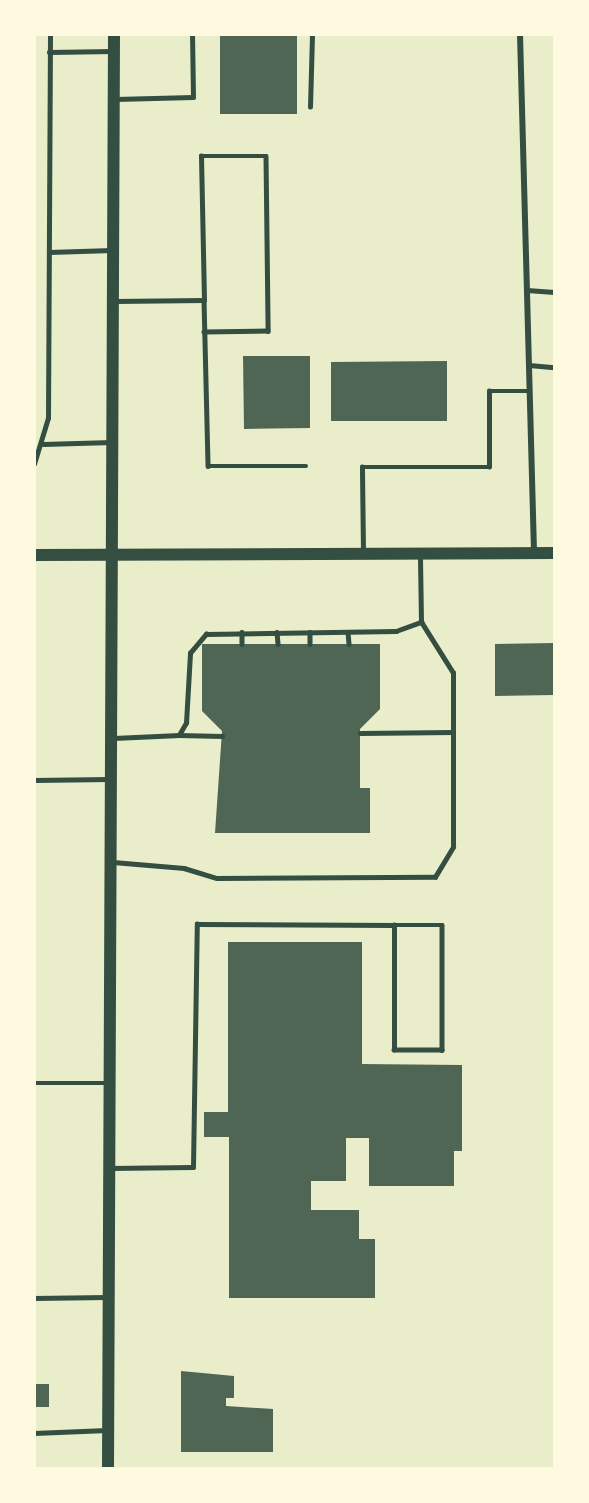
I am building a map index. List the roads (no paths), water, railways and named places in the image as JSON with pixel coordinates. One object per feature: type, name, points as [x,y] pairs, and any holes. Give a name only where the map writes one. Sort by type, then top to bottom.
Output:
[{"type":"main road","points":[[108,1468],[107,1083],[114,779],[112,302],[114,34]]},
{"type":"main road","points":[[34,555],[555,553]]},
{"type":"street","points":[[520,34],[534,553]]},
{"type":"lane","points":[[34,464],[43,444],[49,252],[50,34]]},
{"type":"lane","points":[[114,99],[193,97],[192,34]]},
{"type":"lane","points":[[310,107],[312,34]]},
{"type":"lane","points":[[50,52],[114,51]]},
{"type":"lane","points":[[204,332],[268,331],[266,156],[201,156],[204,332],[208,466],[306,466]]},
{"type":"lane","points":[[49,252],[113,250]]},
{"type":"lane","points":[[527,290],[555,292]]},
{"type":"lane","points":[[112,302],[204,300]]},
{"type":"lane","points":[[529,365],[555,367]]},
{"type":"lane","points":[[363,552],[362,467],[489,467],[489,391],[530,391]]},
{"type":"lane","points":[[43,444],[112,442]]},
{"type":"lane","points":[[113,862],[184,868],[217,878],[435,877],[453,847],[453,674],[421,622],[420,553]]},
{"type":"lane","points":[[179,735],[186,723],[187,676],[196,642],[206,634],[396,631],[421,622]]},
{"type":"lane","points":[[242,632],[242,644]]},
{"type":"lane","points":[[277,632],[278,644]]},
{"type":"lane","points":[[310,632],[310,644]]},
{"type":"lane","points":[[348,632],[349,644]]},
{"type":"lane","points":[[360,733],[453,732]]},
{"type":"lane","points":[[114,738],[222,735]]},
{"type":"lane","points":[[34,780],[114,779]]},
{"type":"lane","points":[[107,1168],[193,1167],[197,924],[394,925],[442,926],[441,1050],[394,1050],[394,925]]},
{"type":"lane","points":[[34,1083],[107,1083]]},
{"type":"lane","points":[[34,1298],[107,1297]]},
{"type":"lane","points":[[34,1433],[107,1431]]}]
